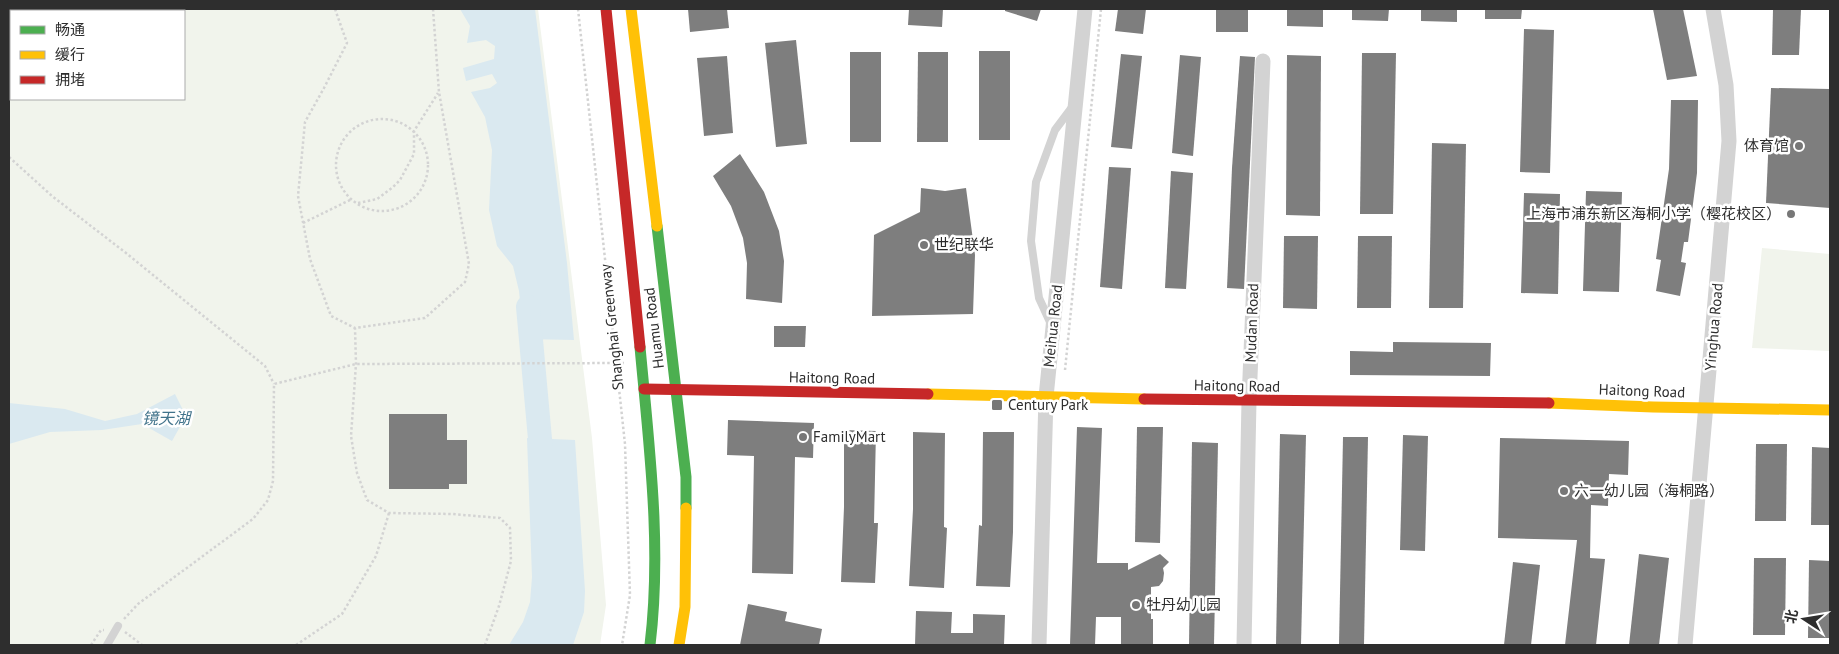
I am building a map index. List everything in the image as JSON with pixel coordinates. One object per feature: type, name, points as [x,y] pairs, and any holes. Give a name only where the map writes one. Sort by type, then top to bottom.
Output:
[{"type":"main road","name":"Huamu Road","points":[[606,9],[653,492],[655,605],[650,645]]},
{"type":"main road","name":"Huamu Road","points":[[631,9],[686,477],[685,607],[679,645]]},
{"type":"main road","name":"Haitong Road","points":[[644,389],[1249,401],[1557,403],[1830,410]]},
{"type":"street","name":"Meihua Road","points":[[1039,645],[1046,397],[1085,9]]},
{"type":"street","name":"Yinghua Road","points":[[1685,645],[1729,141],[1726,85],[1713,9]]},
{"type":"street","name":"Mudan Road","points":[[1244,645],[1249,401],[1263,61]]},
{"type":"lane","points":[[1052,327],[1039,298],[1031,241],[1036,182],[1055,130],[1075,102]]},
{"type":"lane","points":[[107,645],[118,626]]},
{"type":"path","points":[[335,9],[347,43],[305,122],[298,196],[310,259],[331,316],[355,328],[425,318],[465,282],[469,264],[439,92],[433,9]]},
{"type":"path","name":"Shanghai Greenway","points":[[578,9],[625,444],[630,595],[622,645]]},
{"type":"path","points":[[1065,370],[1101,9]]},
{"type":"path","points":[[357,203],[376,199],[394,188],[400,180],[414,154],[414,131],[439,92]]},
{"type":"path","points":[[388,118],[406,124],[418,134],[428,156],[429,172],[423,187],[414,199],[400,208],[384,211],[368,209],[352,199],[347,195],[338,178],[336,162],[340,146],[349,132],[371,119],[388,118]]},
{"type":"path","points":[[9,157],[52,196],[126,253],[265,366],[274,384],[273,481],[268,500],[253,519],[138,604],[118,626],[101,630],[91,645]]},
{"type":"path","points":[[303,223],[352,199]]},
{"type":"path","points":[[355,328],[356,364],[351,436],[357,473],[366,500],[389,513],[452,514],[500,518],[510,528],[511,562],[500,606],[485,645]]},
{"type":"path","points":[[274,384],[356,364],[632,363]]},
{"type":"path","points":[[296,645],[342,614],[376,556],[389,513]]},
{"type":"path","points":[[118,626],[142,645]]},
{"type":"shaded area","points":[[9,9],[538,9],[592,438],[606,605],[600,645],[9,645]]},
{"type":"shaded area","points":[[1762,248],[1830,254],[1830,351],[1752,348]]},
{"type":"water","points":[[460,9],[535,9],[567,263],[574,340],[524,339],[519,291],[513,266],[497,246],[489,210],[492,150],[485,117],[471,92],[490,88],[497,83],[492,74],[466,81],[463,68],[494,59],[495,46],[486,40],[467,43],[470,26]]},
{"type":"water","name":"镜天湖","points":[[175,394],[186,416],[172,441],[142,424],[102,430],[50,432],[9,444],[9,403],[65,409],[105,421],[137,414]]},
{"type":"water","points":[[527,438],[575,440],[585,591],[584,612],[573,645],[509,645],[523,622],[530,602],[532,577]]},
{"type":"building","points":[[688,9],[727,9],[729,28],[690,32]]},
{"type":"building","points":[[909,9],[943,9],[942,27],[908,25]]},
{"type":"building","points":[[1005,9],[1041,9],[1037,21],[1005,11]]},
{"type":"building","points":[[1118,9],[1146,9],[1143,34],[1115,31]]},
{"type":"building","points":[[1216,9],[1248,9],[1248,32],[1216,32]]},
{"type":"building","points":[[1287,9],[1323,9],[1323,27],[1287,26]]},
{"type":"building","points":[[1352,9],[1389,9],[1388,21],[1352,20]]},
{"type":"building","points":[[1421,9],[1457,9],[1457,22],[1421,21]]},
{"type":"building","points":[[1485,9],[1522,9],[1521,19],[1485,19]]},
{"type":"building","points":[[1653,9],[1683,9],[1697,76],[1667,80]]},
{"type":"building","points":[[1773,9],[1801,9],[1799,55],[1772,55]]},
{"type":"building","points":[[1524,29],[1554,30],[1550,173],[1520,172]]},
{"type":"building","points":[[796,40],[807,144],[776,147],[765,43]]},
{"type":"building","points":[[979,51],[1010,51],[1010,140],[979,140]]},
{"type":"building","points":[[850,52],[881,52],[881,142],[850,142]]},
{"type":"building","points":[[918,52],[948,52],[948,142],[917,142]]},
{"type":"building","points":[[1362,53],[1396,53],[1393,214],[1360,214]]},
{"type":"building","points":[[1121,54],[1142,56],[1132,149],[1111,147]]},
{"type":"building","points":[[1180,55],[1201,57],[1193,156],[1172,153]]},
{"type":"building","points":[[1287,55],[1321,56],[1320,216],[1286,215]]},
{"type":"building","points":[[727,56],[733,133],[704,136],[697,58]]},
{"type":"building","points":[[1240,56],[1255,57],[1244,289],[1227,288],[1232,168]]},
{"type":"building","name":"体育馆","points":[[1771,88],[1830,89],[1830,208],[1766,203]]},
{"type":"building","points":[[1671,100],[1698,100],[1697,173],[1688,242],[1684,242],[1681,262],[1686,263],[1680,296],[1656,291],[1661,260],[1656,259],[1669,169]]},
{"type":"building","points":[[1432,143],[1466,144],[1463,308],[1429,308]]},
{"type":"building","points":[[740,154],[764,192],[779,231],[784,261],[782,303],[746,299],[747,263],[743,238],[731,206],[713,176]]},
{"type":"building","points":[[1109,167],[1131,168],[1122,289],[1100,287]]},
{"type":"building","points":[[1171,171],[1193,173],[1186,289],[1165,288]]},
{"type":"building","name":"世纪联华","points":[[921,188],[945,191],[966,188],[975,255],[973,314],[872,316],[874,235],[920,212]]},
{"type":"building","points":[[1586,191],[1622,192],[1619,292],[1583,291]]},
{"type":"building","points":[[1524,193],[1560,194],[1558,294],[1521,293]]},
{"type":"building","points":[[1284,236],[1318,236],[1317,309],[1283,308]]},
{"type":"building","points":[[1358,236],[1392,236],[1391,308],[1357,308]]},
{"type":"building","points":[[774,326],[806,326],[805,347],[774,347]]},
{"type":"building","points":[[1393,342],[1491,343],[1490,376],[1350,375],[1350,351],[1393,352]]},
{"type":"building","points":[[389,414],[447,414],[447,440],[467,440],[467,484],[449,484],[449,489],[389,489]]},
{"type":"building","points":[[728,420],[814,423],[813,458],[795,457],[793,574],[752,573],[754,456],[727,455]]},
{"type":"building","points":[[1077,427],[1102,428],[1097,563],[1128,563],[1128,570],[1160,554],[1169,562],[1163,568],[1163,581],[1159,586],[1151,587],[1153,645],[1121,645],[1121,617],[1096,617],[1095,645],[1070,645]]},
{"type":"building","points":[[1137,427],[1163,427],[1160,543],[1135,542]]},
{"type":"building","points":[[844,430],[876,431],[874,523],[878,523],[875,583],[841,582],[844,507]]},
{"type":"building","points":[[913,432],[945,433],[944,527],[947,528],[944,588],[909,586],[913,509]]},
{"type":"building","points":[[983,432],[1014,432],[1013,532],[1010,587],[976,586],[979,525],[982,526]]},
{"type":"building","points":[[1280,434],[1306,435],[1301,645],[1276,645]]},
{"type":"building","points":[[1403,435],[1428,436],[1425,551],[1400,550]]},
{"type":"building","points":[[1343,437],[1368,437],[1364,645],[1339,645]]},
{"type":"building","points":[[1500,438],[1629,441],[1628,475],[1609,474],[1608,506],[1591,505],[1590,558],[1605,559],[1596,645],[1565,645],[1577,540],[1498,538]]},
{"type":"building","points":[[1192,442],[1218,443],[1214,645],[1189,645]]},
{"type":"building","points":[[1756,444],[1787,444],[1786,521],[1755,521]]},
{"type":"building","points":[[1812,447],[1830,448],[1830,525],[1811,525]]},
{"type":"building","points":[[1639,554],[1669,558],[1659,645],[1629,645]]},
{"type":"building","points":[[1754,558],[1786,558],[1785,635],[1753,635]]},
{"type":"building","points":[[1809,560],[1830,561],[1830,638],[1808,638]]},
{"type":"building","points":[[1513,562],[1540,565],[1531,645],[1504,645]]},
{"type":"building","points":[[748,604],[787,612],[785,621],[822,629],[819,645],[740,645]]},
{"type":"building","points":[[916,611],[952,612],[951,633],[973,633],[973,614],[1005,615],[1004,645],[915,645]]},
{"type":"waterway","points":[[528,307],[541,450],[541,470]]},
{"type":"traffic: fast","points":[[657,226],[686,477],[686,508]]},
{"type":"traffic: fast","points":[[640,347],[653,496],[655,571],[650,645]]},
{"type":"traffic: slow","points":[[631,9],[657,226]]},
{"type":"traffic: slow","points":[[928,394],[1144,399]]},
{"type":"traffic: slow","points":[[1549,403],[1830,410]]},
{"type":"traffic: slow","points":[[679,645],[685,607],[686,508]]},
{"type":"traffic: jam","points":[[606,9],[640,347]]},
{"type":"traffic: jam","points":[[644,389],[928,394]]},
{"type":"traffic: jam","points":[[1144,399],[1549,403]]},
{"type":"place","name":"体育馆","points":[[1799,146]]},
{"type":"place","name":"上海市浦东新区海桐小学（樱花校区）","points":[[1791,214]]},
{"type":"place","name":"世纪联华","points":[[924,245]]},
{"type":"place","name":"Century Park","points":[[997,405]]},
{"type":"place","name":"FamilyMart","points":[[803,437]]},
{"type":"place","name":"六一幼儿园（海桐路）","points":[[1564,491]]},
{"type":"place","name":"牡丹幼儿园","points":[[1136,605]]}]
